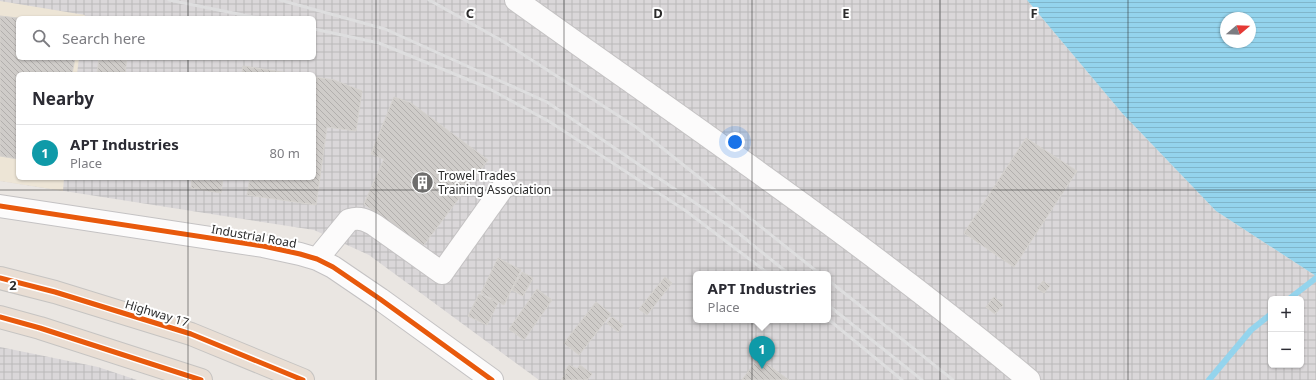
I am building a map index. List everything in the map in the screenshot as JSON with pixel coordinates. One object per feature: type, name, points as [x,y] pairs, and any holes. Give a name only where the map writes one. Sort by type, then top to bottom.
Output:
[{"type":"highway","name":"Highway 17","points":[[0,278],[55,292],[191,334],[303,380]]},
{"type":"highway","points":[[0,317],[40,328],[201,380]]},
{"type":"street","points":[[516,0],[856,243],[987,345],[1029,380]]},
{"type":"street","points":[[317,260],[349,220],[356,218],[366,220],[376,226],[442,273],[502,188]]},
{"type":"street","name":"Industrial Road","points":[[0,206],[276,248],[317,260],[333,267],[380,299],[492,380]]},
{"type":"shaded area","points":[[0,0],[1027,0],[1122,113],[1216,211],[1316,276],[1316,380],[539,380],[369,255],[314,230],[0,181]]},
{"type":"shaded area","points":[[0,1],[85,15],[16,16],[16,60],[79,60],[77,72],[16,72],[16,180],[64,180],[63,191],[0,181]]},
{"type":"shaded area","points":[[0,347],[98,367],[137,380],[0,380]]},
{"type":"water","points":[[1027,0],[1316,0],[1316,276],[1216,211],[1122,113]]},
{"type":"building","points":[[0,16],[16,18],[16,60],[75,60],[72,72],[16,72],[16,159],[0,156]]},
{"type":"building","points":[[99,60],[127,60],[125,72],[97,72]]},
{"type":"building","points":[[243,66],[282,72],[242,72]]},
{"type":"building","points":[[316,77],[334,80],[362,91],[356,131],[327,127],[316,205],[247,195],[250,180],[316,180]]},
{"type":"building","name":"Trowel Trades Training Association","points":[[394,97],[411,103],[488,160],[423,246],[364,204],[384,159],[371,154]]},
{"type":"building","points":[[1026,138],[1077,171],[1014,267],[964,233]]},
{"type":"building","points":[[192,180],[223,180],[221,193],[191,188]]},
{"type":"building","points":[[498,258],[521,270],[504,305],[481,293]]},
{"type":"building","points":[[522,272],[533,278],[523,296],[512,290]]},
{"type":"building","points":[[665,277],[672,283],[647,315],[639,309]]},
{"type":"building","points":[[1043,281],[1050,286],[1044,293],[1037,288]]},
{"type":"building","points":[[537,289],[552,300],[524,340],[509,329]]},
{"type":"building","points":[[479,294],[498,303],[487,325],[468,316]]},
{"type":"building","points":[[994,297],[1003,305],[995,314],[986,307]]},
{"type":"building","points":[[596,302],[611,314],[579,355],[564,343]]},
{"type":"building","points":[[612,317],[623,325],[618,332],[607,323]]},
{"type":"building","points":[[758,358],[789,380],[742,380]]},
{"type":"building","points":[[569,365],[577,369],[580,365],[592,374],[587,380],[561,380]]},
{"type":"waterway","points":[[1293,296],[1316,278]]},
{"type":"waterway","points":[[1209,380],[1251,330],[1268,316]]},
{"type":"railway","points":[[169,0],[248,16]]},
{"type":"railway","points":[[280,0],[385,29],[547,102],[732,228],[785,271]]},
{"type":"railway","points":[[429,0],[499,39],[636,127],[816,271]]},
{"type":"railway","points":[[316,29],[379,43],[486,87],[550,122],[686,211],[765,271]]},
{"type":"railway","points":[[831,282],[953,380]]},
{"type":"railway","points":[[831,307],[922,380]]},
{"type":"railway","points":[[831,321],[902,380]]},
{"type":"cycle path","points":[[0,206],[263,246],[317,259],[333,267],[380,299],[492,380]]},
{"type":"cycle path","points":[[0,278],[55,292],[191,334],[303,380]]},
{"type":"cycle path","points":[[0,317],[40,328],[201,380]]},
{"type":"place","name":"Trowel Trades Training Association","points":[[422,182]]},
{"type":"place","name":"APT Industries","points":[[762,369]]}]
